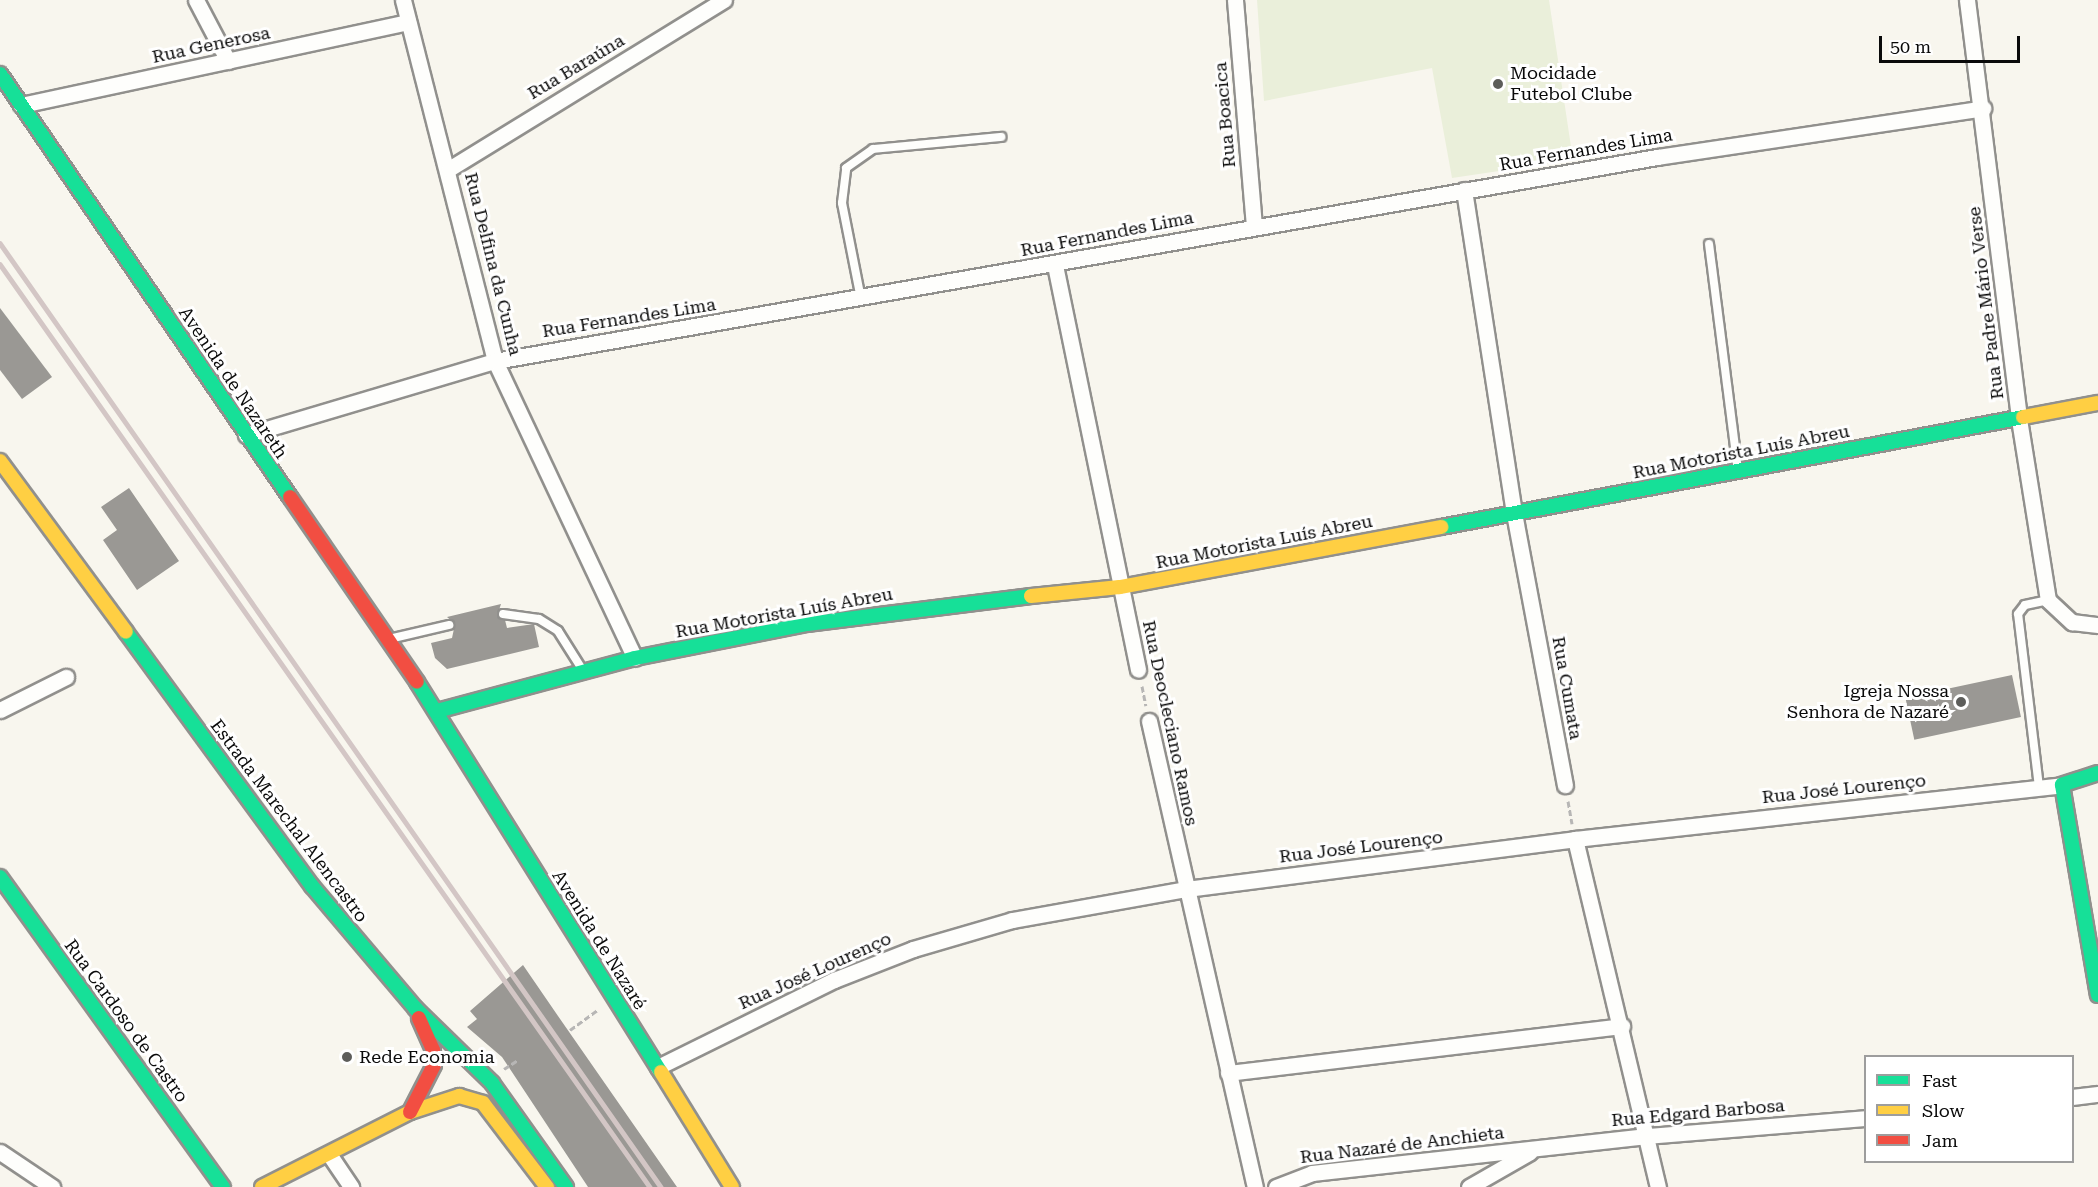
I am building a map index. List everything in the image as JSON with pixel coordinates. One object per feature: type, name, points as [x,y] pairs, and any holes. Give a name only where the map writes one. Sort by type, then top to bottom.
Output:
[{"type":"main road","name":"Avenida de Nazareth","points":[[0,74],[437,711]]},
{"type":"main road","name":"Rua Motorista Luís Abreu","points":[[437,711],[635,658],[818,622],[941,605],[1120,587],[1738,473],[2098,403]]},
{"type":"main road","name":"Estrada Marechal Alencastro","points":[[0,461],[306,878],[416,1009],[492,1083],[566,1187]]},
{"type":"main road","name":"Avenida de Nazaré","points":[[437,711],[732,1187]]},
{"type":"main road","name":"Rua José Lourenço","points":[[2062,785],[2098,773]]},
{"type":"main road","points":[[2062,785],[2098,995]]},
{"type":"main road","name":"Rua Cardoso de Castro","points":[[0,877],[223,1187]]},
{"type":"main road","points":[[410,1112],[429,1082],[434,1059],[416,1009]]},
{"type":"main road","points":[[262,1187],[410,1112],[459,1096],[476,1098],[499,1122],[547,1187]]},
{"type":"street","points":[[196,0],[228,61]]},
{"type":"street","name":"Rua Delfina da Cunha","points":[[403,0],[449,169],[495,361],[635,658]]},
{"type":"street","name":"Rua Baraúna","points":[[449,169],[724,0]]},
{"type":"street","name":"Rua Boacica","points":[[1235,0],[1254,226]]},
{"type":"street","name":"Rua Padre Mário Verse","points":[[1967,0],[1983,108],[2019,419],[2048,600]]},
{"type":"street","name":"Rua Generosa","points":[[21,105],[408,22]]},
{"type":"street","name":"Rua Fernandes Lima","points":[[246,435],[495,361],[1055,265],[1254,226],[1464,190],[1983,108]]},
{"type":"street","name":"Rua Cumata","points":[[1464,190],[1515,513],[1565,785]]},
{"type":"street","name":"Rua Deocleciano Ramos","points":[[1055,265],[1138,670]]},
{"type":"street","points":[[2048,600],[2072,622],[2098,625]]},
{"type":"street","points":[[0,710],[66,677]]},
{"type":"street","name":"Rua Deocleciano Ramos","points":[[1149,720],[1255,1187]]},
{"type":"street","name":"Rua José Lourenço","points":[[658,1067],[834,980],[913,949],[1012,920],[1186,889],[1575,839],[2062,785]]},
{"type":"street","points":[[1575,839],[1622,1026],[1658,1187]]},
{"type":"street","points":[[1228,1073],[1622,1026]]},
{"type":"street","points":[[2074,1097],[2098,1094]]},
{"type":"street","name":"Rua Edgard Barbosa","points":[[1535,1149],[1647,1136],[1864,1118]]},
{"type":"street","points":[[1470,1187],[1535,1149]]},
{"type":"street","name":"Rua Nazaré de Anchieta","points":[[1276,1187],[1312,1173],[1535,1149]]},
{"type":"street","points":[[0,1152],[52,1187]]},
{"type":"street","points":[[329,1154],[351,1187]]},
{"type":"lane","points":[[861,299],[842,203],[846,168],[873,149],[1001,137]]},
{"type":"lane","points":[[1708,244],[1738,473]]},
{"type":"lane","points":[[2039,787],[2018,614],[2025,605],[2048,600]]},
{"type":"lane","points":[[503,615],[539,619],[558,631],[583,672]]},
{"type":"lane","points":[[387,639],[449,625]]},
{"type":"path","name":"Rua Deocleciano Ramos","points":[[1138,670],[1149,720]]},
{"type":"path","points":[[1565,785],[1575,839]]},
{"type":"path","points":[[570,1030],[602,1007]]},
{"type":"green space","name":"Mocidade Futebol Clube","points":[[1257,0],[1549,0],[1573,160],[1452,178],[1432,68],[1264,101]]},
{"type":"building","points":[[0,308],[52,377],[22,399],[0,370]]},
{"type":"building","points":[[129,488],[179,561],[137,590],[103,540],[117,530],[101,507]]},
{"type":"building","points":[[501,604],[497,616],[505,620],[507,628],[534,624],[539,647],[447,669],[435,658],[431,643],[452,638],[455,624],[447,617]]},
{"type":"building","name":"Igreja Nossa Senhora de Nazaré","points":[[2012,675],[2021,717],[1914,740],[1905,698]]},
{"type":"building","points":[[523,965],[677,1187],[588,1187],[502,1057],[467,1027],[477,1019],[470,1011]]},
{"type":"railway","points":[[0,243],[661,1187]]},
{"type":"railway","points":[[0,264],[650,1187]]},
{"type":"traffic: fast","points":[[0,74],[290,497]]},
{"type":"traffic: fast","points":[[1441,527],[2023,417]]},
{"type":"traffic: fast","points":[[437,711],[635,658],[807,624],[1031,596]]},
{"type":"traffic: fast","points":[[126,632],[312,886],[416,1009],[492,1083],[566,1187]]},
{"type":"traffic: fast","points":[[417,682],[661,1072]]},
{"type":"traffic: fast","points":[[2098,773],[2062,785],[2098,995]]},
{"type":"traffic: fast","points":[[0,877],[223,1187]]},
{"type":"traffic: slow","points":[[2023,417],[2098,403]]},
{"type":"traffic: slow","points":[[0,461],[126,632]]},
{"type":"traffic: slow","points":[[1031,596],[1120,587],[1441,527]]},
{"type":"traffic: slow","points":[[661,1072],[732,1187]]},
{"type":"traffic: slow","points":[[262,1187],[410,1112],[459,1096],[483,1103],[547,1187]]},
{"type":"traffic: jam","points":[[290,497],[417,682]]},
{"type":"traffic: jam","points":[[410,1112],[434,1065],[433,1050],[419,1018]]},
{"type":"place","name":"Mocidade Futebol Clube","points":[[1498,84]]},
{"type":"place","name":"Igreja Nossa Senhora de Nazaré","points":[[1961,702]]},
{"type":"place","name":"Rede Economia","points":[[347,1057]]}]
